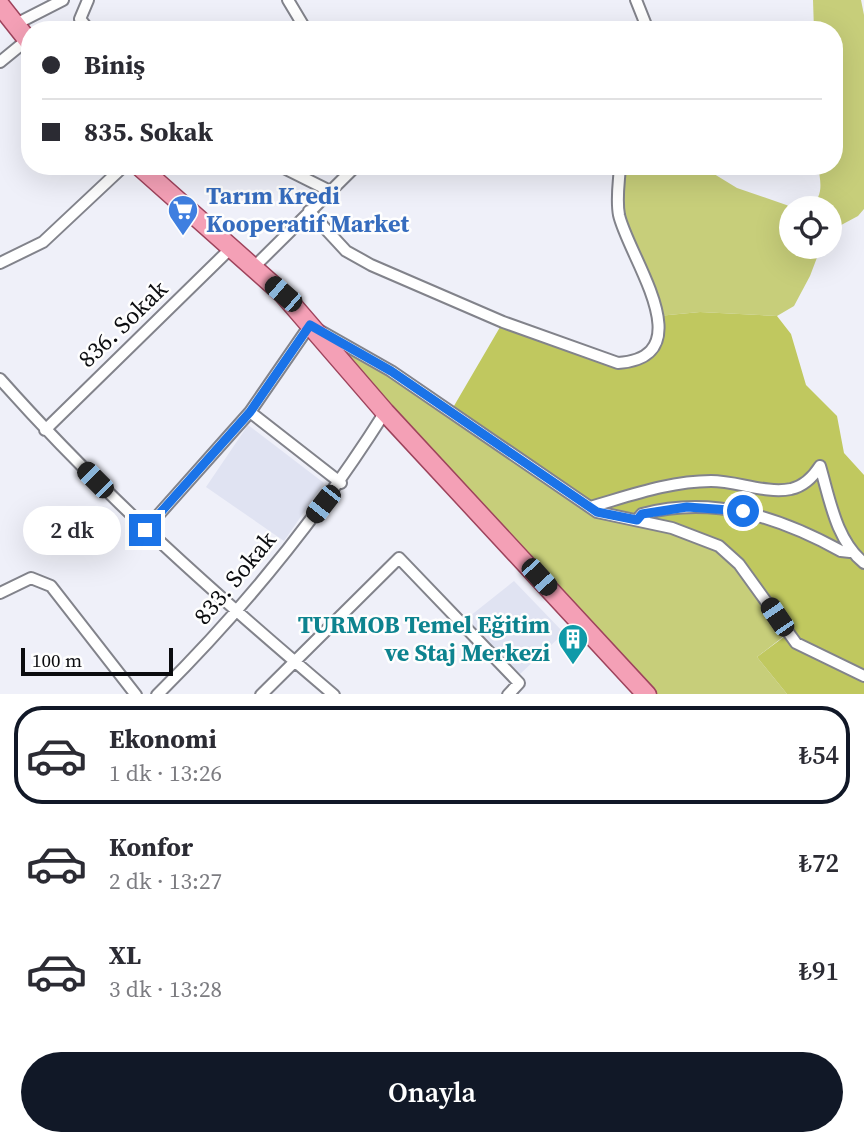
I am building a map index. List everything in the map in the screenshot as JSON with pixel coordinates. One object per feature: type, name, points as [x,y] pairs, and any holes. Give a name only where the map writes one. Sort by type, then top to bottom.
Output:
[{"type":"main road","points":[[0,5],[21,31]]},
{"type":"main road","points":[[149,175],[253,268],[310,325],[386,412],[646,694]]},
{"type":"street","points":[[22,21],[63,0]]},
{"type":"street","points":[[82,21],[80,19],[88,0]]},
{"type":"street","points":[[289,0],[301,21]]},
{"type":"street","points":[[636,0],[644,21]]},
{"type":"street","points":[[16,24],[21,21]]},
{"type":"street","points":[[0,62],[21,47]]},
{"type":"street","points":[[0,263],[43,242],[114,175]]},
{"type":"street","points":[[298,175],[330,191]]},
{"type":"street","points":[[253,268],[347,175]]},
{"type":"street","points":[[309,211],[346,251],[371,265],[503,322],[618,363],[633,362],[645,357],[653,348],[659,325],[645,273],[620,218],[617,199],[619,175]]},
{"type":"street","name":"836. Sokak","points":[[45,430],[230,248]]},
{"type":"street","points":[[145,530],[250,412],[310,325],[391,371],[498,441],[590,508],[610,516],[672,528],[719,546],[739,564],[796,643],[864,676]]},
{"type":"street","points":[[0,379],[45,430],[145,530],[236,613],[333,694]]},
{"type":"street","points":[[250,412],[341,483]]},
{"type":"street","name":"833. Sokak","points":[[158,694],[236,613],[341,483],[386,412]]},
{"type":"street","points":[[590,508],[646,491],[692,482],[728,482],[793,489],[810,480],[820,466],[842,537],[850,552],[864,563]]},
{"type":"street","points":[[637,520],[642,514],[674,508],[743,511],[789,524],[844,552],[850,552]]},
{"type":"street","points":[[262,694],[399,558],[519,683],[509,694]]},
{"type":"street","points":[[0,593],[32,578],[46,583],[59,594],[135,694]]},
{"type":"shaded area","points":[[248,425],[324,483],[284,541],[206,487]]},
{"type":"shaded area","points":[[514,581],[564,633],[520,674],[465,620]]},
{"type":"green space","points":[[813,0],[861,0],[864,15],[864,209],[858,216],[842,225],[842,196],[818,196],[819,175],[843,175],[843,21],[814,21]]},
{"type":"green space","points":[[619,175],[716,175],[737,188],[779,202],[779,259],[816,259],[794,306],[777,316],[700,312],[658,316],[617,199]]},
{"type":"green space","points":[[700,312],[777,316],[791,334],[806,385],[837,416],[844,453],[864,475],[864,694],[787,694],[757,657],[788,634],[719,546],[610,516],[451,411],[503,322],[618,363],[653,348],[658,316]]},
{"type":"green space","points":[[310,325],[498,441],[719,546],[788,633],[757,657],[787,694],[647,694]]},
{"type":"place","name":"Tarım Kredi Kooperatif Market","points":[[183,237]]},
{"type":"place","name":"TURMOB Temel Eğitim ve Staj Merkezi","points":[[573,666]]},
{"type":"route","points":[[145,530],[250,412],[310,325],[391,371],[498,441],[597,512],[637,520],[642,514],[651,511],[674,508],[700,507],[743,511]]}]
